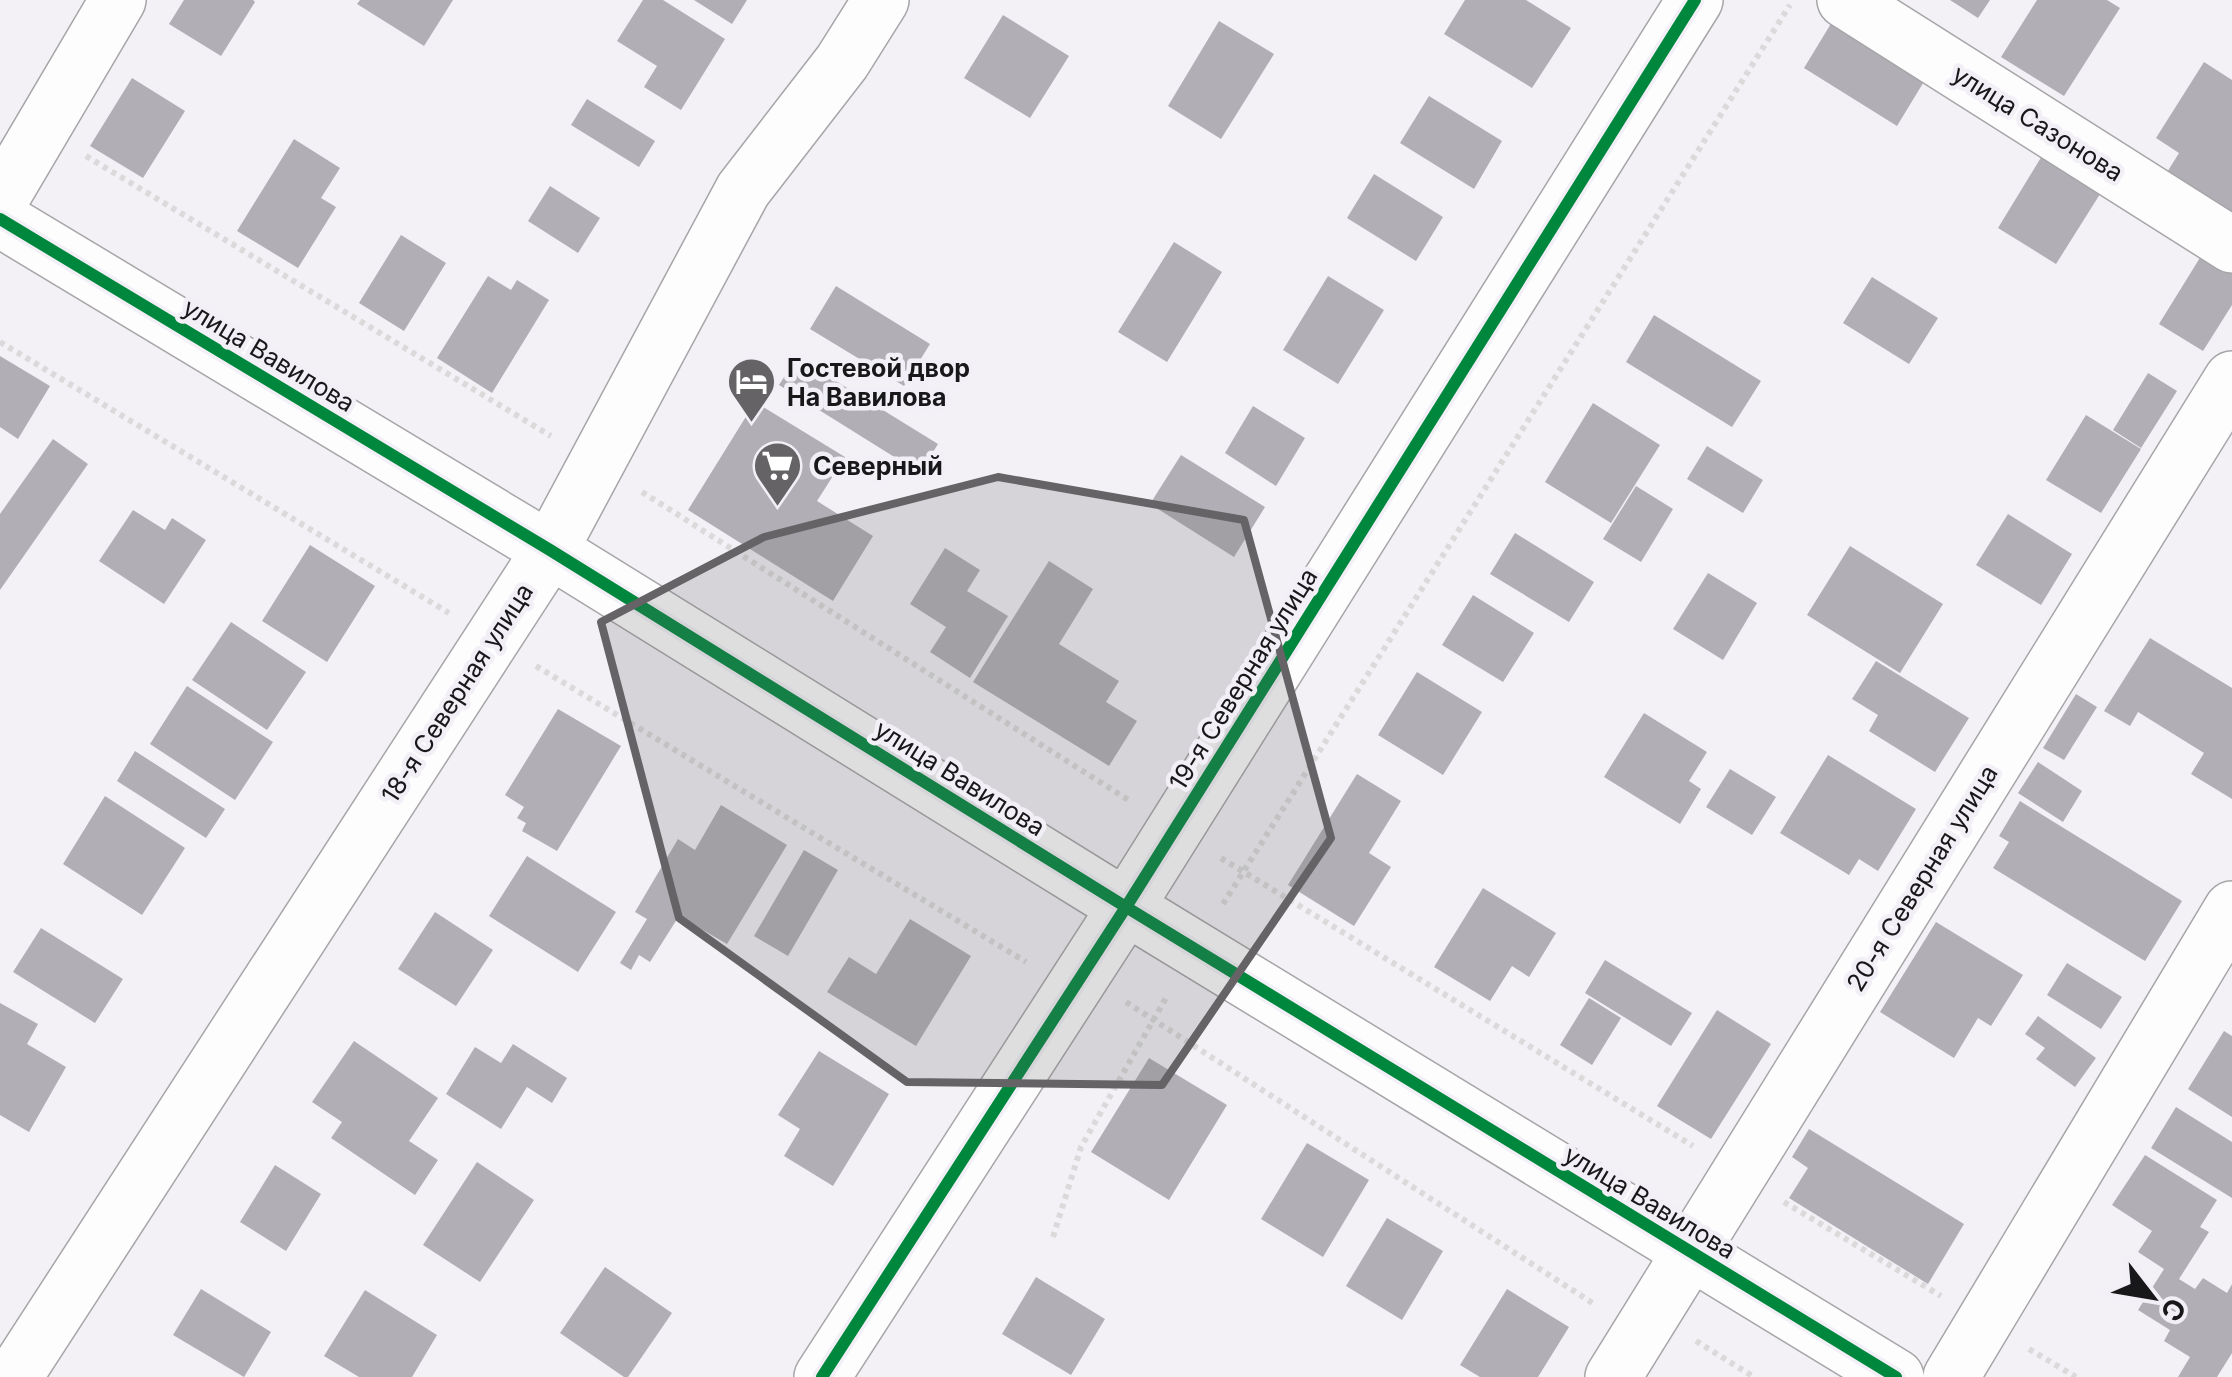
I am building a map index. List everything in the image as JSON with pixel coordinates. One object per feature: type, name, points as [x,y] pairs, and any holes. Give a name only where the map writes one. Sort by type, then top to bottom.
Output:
[{"type":"street","points":[[0,200],[118,0]]},
{"type":"street","name":"18-я Северная улица","points":[[14,1377],[550,550],[743,190],[842,62],[881,0]]},
{"type":"street","name":"19-я Северная улица","points":[[822,1377],[1126,907],[1695,0]]},
{"type":"street","name":"улица Сазонова","points":[[1844,0],[2232,245]]},
{"type":"street","name":"улица Вавилова","points":[[0,219],[550,550],[1896,1377]]},
{"type":"street","name":"20-я Северная улица","points":[[1635,1342],[2232,379]]},
{"type":"street","points":[[1950,1377],[2232,910]]},
{"type":"path","points":[[1053,1237],[1082,1147],[1194,948],[1793,0]]},
{"type":"path","points":[[42,129],[596,463],[1244,872],[2076,1377]]},
{"type":"path","points":[[1083,974],[1635,1342],[1754,1377]]},
{"type":"highlighted area","points":[[998,477],[1244,520],[1331,838],[1162,1085],[907,1082],[679,918],[601,622],[764,537]]},
{"type":"building","points":[[184,0],[255,2],[221,56],[169,24]]},
{"type":"building","points":[[360,0],[453,0],[424,46],[357,4]]},
{"type":"building","points":[[643,0],[663,0],[725,39],[681,110],[644,87],[657,66],[617,41]]},
{"type":"building","points":[[694,0],[747,0],[732,24]]},
{"type":"building","points":[[1465,0],[1526,0],[1571,28],[1532,88],[1444,34]]},
{"type":"building","points":[[1950,0],[1990,0],[1978,18]]},
{"type":"building","points":[[2037,0],[2107,0],[2120,8],[2064,96],[2001,57]]},
{"type":"building","points":[[1003,15],[1069,56],[1030,118],[964,78]]},
{"type":"building","points":[[1835,17],[1928,75],[1897,126],[1804,68]]},
{"type":"building","points":[[1219,21],[1274,54],[1221,139],[1168,106]]},
{"type":"building","points":[[2204,62],[2232,80],[2232,235],[2158,187],[2179,153],[2156,138]]},
{"type":"building","points":[[132,78],[185,111],[143,178],[90,146]]},
{"type":"building","points":[[1429,96],[1502,141],[1474,189],[1400,143]]},
{"type":"building","points":[[587,99],[655,141],[639,167],[571,125]]},
{"type":"building","points":[[294,139],[340,168],[321,198],[336,207],[298,268],[237,231]]},
{"type":"building","points":[[2048,146],[2107,183],[2056,264],[1998,228]]},
{"type":"building","points":[[1374,174],[1443,217],[1416,261],[1347,218]]},
{"type":"building","points":[[550,186],[600,218],[578,253],[528,221]]},
{"type":"building","points":[[401,235],[446,263],[404,331],[359,303]]},
{"type":"building","points":[[1174,242],[1222,272],[1167,362],[1118,332]]},
{"type":"building","points":[[2206,248],[2232,264],[2232,305],[2203,351],[2159,324]]},
{"type":"building","points":[[488,276],[511,290],[517,280],[549,300],[492,393],[437,358]]},
{"type":"building","points":[[1328,276],[1384,310],[1338,384],[1283,350]]},
{"type":"building","points":[[1872,277],[1938,318],[1909,364],[1843,323]]},
{"type":"building","points":[[836,286],[930,344],[904,386],[810,329]]},
{"type":"building","points":[[1654,315],[1761,381],[1732,427],[1626,362]]},
{"type":"building","points":[[0,356],[50,386],[18,439],[0,427]]},
{"type":"building","points":[[797,357],[938,444],[920,473],[779,385]]},
{"type":"building","points":[[2148,373],[2177,391],[2141,448],[2113,430]]},
{"type":"building","points":[[755,402],[845,457],[817,501],[873,536],[833,601],[688,510]]},
{"type":"building","points":[[1593,403],[1660,445],[1611,523],[1545,482]]},
{"type":"building","points":[[1253,406],[1305,438],[1276,486],[1225,453]]},
{"type":"building","points":[[2086,415],[2141,449],[2101,513],[2046,480]]},
{"type":"building","points":[[53,439],[88,464],[0,590],[0,514]]},
{"type":"building","points":[[1707,446],[1763,480],[1743,513],[1687,479]]},
{"type":"building","points":[[1181,455],[1265,507],[1234,557],[1150,504]]},
{"type":"building","points":[[1636,486],[1673,509],[1641,562],[1603,539]]},
{"type":"building","points":[[133,510],[165,530],[172,518],[206,540],[164,604],[99,561]]},
{"type":"building","points":[[2008,514],[2072,554],[2041,605],[1976,565]]},
{"type":"building","points":[[1515,533],[1594,582],[1569,622],[1490,574]]},
{"type":"building","points":[[310,545],[375,586],[327,662],[262,621]]},
{"type":"building","points":[[1850,546],[1943,604],[1900,673],[1807,615]]},
{"type":"building","points":[[945,548],[980,570],[967,591],[1008,616],[970,678],[930,652],[946,627],[910,604]]},
{"type":"building","points":[[1049,561],[1093,589],[1059,644],[1119,681],[1106,702],[1137,721],[1109,766],[973,682]]},
{"type":"building","points":[[1708,573],[1757,603],[1723,660],[1673,629]]},
{"type":"building","points":[[1473,595],[1534,633],[1503,682],[1442,645]]},
{"type":"building","points":[[231,622],[306,672],[267,730],[192,680]]},
{"type":"building","points":[[2150,638],[2232,688],[2232,799],[2191,774],[2204,753],[2138,712],[2130,726],[2104,711]]},
{"type":"building","points":[[1876,661],[1969,718],[1935,772],[1869,731],[1878,715],[1852,699]]},
{"type":"building","points":[[1417,672],[1482,712],[1443,775],[1378,735]]},
{"type":"building","points":[[187,686],[273,742],[235,800],[150,744]]},
{"type":"building","points":[[2076,694],[2097,707],[2064,760],[2043,748]]},
{"type":"building","points":[[558,709],[621,746],[557,851],[522,831],[526,823],[517,818],[524,807],[505,795]]},
{"type":"building","points":[[1644,713],[1707,752],[1689,781],[1701,789],[1680,824],[1604,777]]},
{"type":"building","points":[[135,751],[225,809],[206,838],[117,781]]},
{"type":"building","points":[[1828,755],[1916,809],[1878,871],[1859,859],[1849,875],[1780,833]]},
{"type":"building","points":[[2038,762],[2082,791],[2063,822],[2018,793]]},
{"type":"building","points":[[1730,769],[1776,797],[1752,835],[1706,807]]},
{"type":"building","points":[[1357,774],[1401,801],[1369,853],[1391,867],[1354,926],[1288,885]]},
{"type":"building","points":[[105,796],[185,848],[142,915],[63,864]]},
{"type":"building","points":[[2020,801],[2182,901],[2145,961],[1993,868],[2009,842],[1999,836]]},
{"type":"building","points":[[721,805],[787,845],[727,944],[679,916],[650,962],[639,955],[631,970],[620,963],[647,919],[635,912],[678,839],[695,850]]},
{"type":"building","points":[[804,850],[838,870],[788,956],[754,936]]},
{"type":"building","points":[[527,856],[616,912],[578,972],[489,916]]},
{"type":"building","points":[[1483,888],[1556,933],[1529,977],[1512,966],[1490,1001],[1434,967]]},
{"type":"building","points":[[435,912],[493,950],[456,1006],[398,969]]},
{"type":"building","points":[[910,919],[971,956],[916,1046],[827,992],[849,957],[876,974]]},
{"type":"building","points":[[1936,922],[2023,975],[1991,1026],[1978,1018],[1954,1058],[1880,1012]]},
{"type":"building","points":[[41,928],[123,979],[95,1023],[13,972]]},
{"type":"building","points":[[1605,960],[1692,1013],[1671,1046],[1585,993]]},
{"type":"building","points":[[2067,963],[2122,997],[2101,1029],[2047,995]]},
{"type":"building","points":[[1589,998],[1621,1018],[1592,1065],[1560,1045]]},
{"type":"building","points":[[0,1003],[38,1024],[27,1044],[66,1067],[29,1132],[0,1115]]},
{"type":"building","points":[[1717,1010],[1771,1044],[1711,1139],[1657,1106]]},
{"type":"building","points":[[2038,1016],[2096,1058],[2075,1087],[2036,1059],[2045,1048],[2025,1034]]},
{"type":"building","points":[[2224,1031],[2232,1036],[2232,1117],[2188,1089]]},
{"type":"building","points":[[354,1041],[438,1098],[409,1141],[438,1160],[415,1195],[331,1138],[342,1122],[312,1102]]},
{"type":"building","points":[[513,1044],[567,1078],[552,1103],[527,1087],[501,1129],[446,1094],[475,1047],[501,1063]]},
{"type":"building","points":[[819,1051],[889,1094],[833,1186],[784,1156],[800,1129],[778,1115]]},
{"type":"building","points":[[1149,1058],[1227,1105],[1169,1200],[1091,1152]]},
{"type":"building","points":[[2176,1107],[2232,1142],[2232,1198],[2151,1148]]},
{"type":"building","points":[[1809,1129],[1964,1224],[1928,1284],[1789,1198],[1808,1168],[1792,1157]]},
{"type":"building","points":[[1307,1143],[1369,1180],[1323,1257],[1261,1219]]},
{"type":"building","points":[[2145,1155],[2217,1200],[2200,1227],[2209,1232],[2179,1279],[2195,1289],[2203,1278],[2227,1293],[2232,1284],[2232,1353],[2217,1377],[2178,1377],[2190,1357],[2164,1341],[2170,1330],[2138,1310],[2164,1269],[2138,1252],[2152,1231],[2112,1205]]},
{"type":"building","points":[[477,1162],[534,1200],[480,1282],[423,1245]]},
{"type":"building","points":[[275,1165],[321,1194],[286,1251],[240,1222]]},
{"type":"building","points":[[1387,1218],[1443,1251],[1402,1320],[1346,1286]]},
{"type":"building","points":[[605,1267],[672,1313],[628,1377],[560,1333]]},
{"type":"building","points":[[1036,1277],[1105,1319],[1071,1375],[1002,1334]]},
{"type":"building","points":[[201,1289],[271,1332],[244,1377],[173,1335]]},
{"type":"building","points":[[1507,1289],[1569,1327],[1538,1377],[1480,1377],[1460,1365]]},
{"type":"building","points":[[365,1290],[437,1335],[412,1377],[359,1377],[324,1356]]},
{"type":"cycle path","points":[[822,1377],[1126,907],[1695,0]]},
{"type":"cycle path","points":[[0,219],[550,550],[1896,1377]]},
{"type":"place","name":"Гостевой двор На Вавилова","points":[[752,424]]},
{"type":"place","name":"Северный","points":[[778,508]]}]
